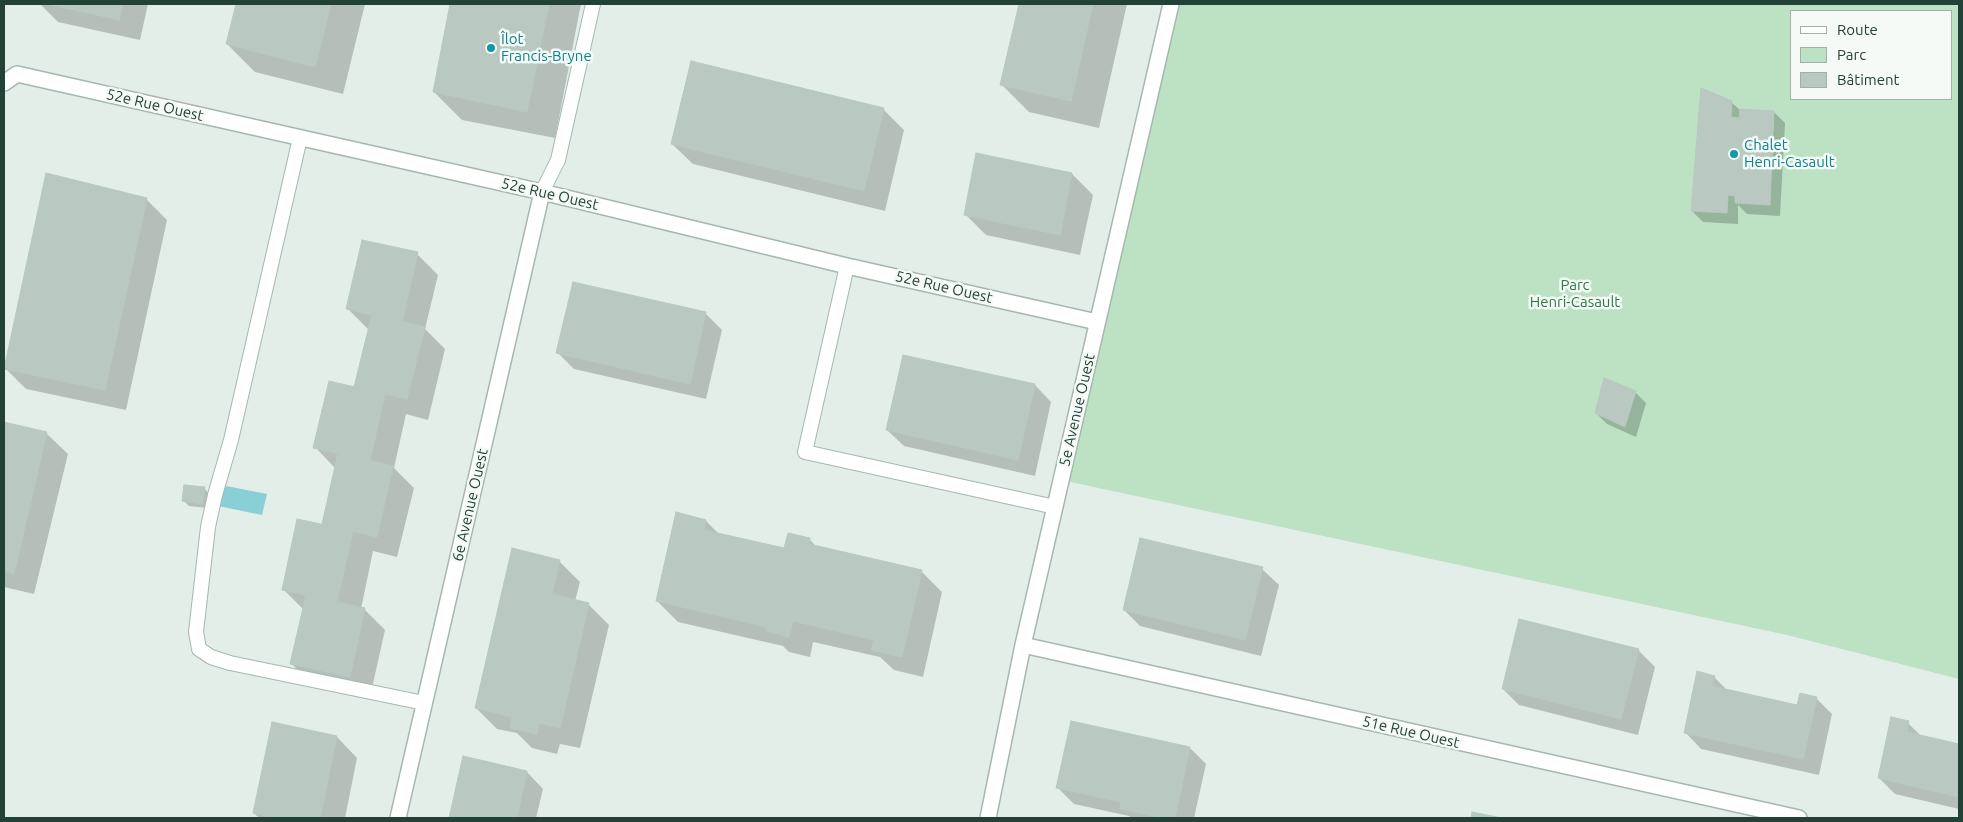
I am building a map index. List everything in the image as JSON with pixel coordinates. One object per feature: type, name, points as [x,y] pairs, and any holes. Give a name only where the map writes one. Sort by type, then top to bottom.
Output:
[{"type":"street","name":"5e Avenue Ouest","points":[[988,818],[1023,645],[1171,4]]},
{"type":"street","name":"52e Rue Ouest","points":[[4,83],[17,74],[542,192],[847,266],[1097,322]]},
{"type":"street","name":"6e Avenue Ouest","points":[[398,818],[542,192]]},
{"type":"street","name":"51e Rue Ouest","points":[[1023,645],[1799,818]]},
{"type":"lane","points":[[542,192],[558,160],[593,4]]},
{"type":"lane","points":[[300,138],[208,527],[196,632],[199,649],[212,657],[230,663],[424,703]]},
{"type":"lane","points":[[847,266],[805,452],[1055,507]]},
{"type":"green space","name":"Parc Henri-Casault","points":[[1171,4],[1959,4],[1959,679],[1787,635],[1061,480]]},
{"type":"water","points":[[221,485],[267,494],[262,515],[218,506]]},
{"type":"building","points":[[47,4],[123,4],[119,20]]},
{"type":"building","points":[[236,4],[331,4],[315,67],[226,44]]},
{"type":"building","name":"Îlot Francis-Bryne","points":[[450,4],[549,4],[527,112],[433,92]]},
{"type":"building","points":[[1019,4],[1093,4],[1071,101],[1000,85]]},
{"type":"building","points":[[691,61],[884,108],[864,191],[671,144]]},
{"type":"building","name":"Chalet Henri-Casault","points":[[1701,88],[1732,101],[1731,117],[1739,118],[1740,109],[1774,111],[1770,205],[1735,203],[1735,196],[1728,195],[1727,213],[1691,211]]},
{"type":"building","points":[[976,153],[1072,173],[1060,235],[964,215]]},
{"type":"building","points":[[46,173],[147,198],[105,390],[4,369]]},
{"type":"building","points":[[362,240],[418,252],[402,322],[346,309]]},
{"type":"building","points":[[573,282],[706,312],[690,384],[556,353]]},
{"type":"building","points":[[372,314],[425,327],[407,399],[354,387]]},
{"type":"building","points":[[903,355],[1035,384],[1018,460],[886,430]]},
{"type":"building","points":[[1604,378],[1636,391],[1625,427],[1595,413]]},
{"type":"building","points":[[329,381],[385,394],[370,461],[313,448]]},
{"type":"building","points":[[4,422],[47,432],[14,574],[4,571]]},
{"type":"building","points":[[338,453],[393,466],[377,537],[322,524]]},
{"type":"building","points":[[184,485],[205,487],[202,504],[182,501]]},
{"type":"building","points":[[676,512],[706,520],[704,530],[784,548],[788,533],[810,538],[809,544],[922,570],[902,657],[871,650],[874,640],[793,621],[789,637],[766,631],[767,627],[656,601]]},
{"type":"building","points":[[297,519],[353,531],[337,602],[282,590]]},
{"type":"building","points":[[1140,538],[1263,567],[1245,640],[1123,610]]},
{"type":"building","points":[[512,548],[560,560],[552,594],[589,603],[560,728],[539,723],[537,734],[510,728],[512,717],[475,708]]},
{"type":"building","points":[[306,595],[365,608],[350,677],[290,664]]},
{"type":"building","points":[[1519,619],[1639,649],[1621,719],[1502,689]]},
{"type":"building","points":[[1697,671],[1715,676],[1712,686],[1797,705],[1800,693],[1817,697],[1803,759],[1684,733]]},
{"type":"building","points":[[1891,717],[1909,721],[1907,732],[1959,744],[1959,797],[1878,778]]},
{"type":"building","points":[[1071,721],[1190,747],[1175,818],[1164,818],[1120,809],[1121,802],[1056,788]]},
{"type":"building","points":[[272,722],[337,736],[320,818],[275,818],[253,813]]},
{"type":"building","points":[[463,756],[527,771],[517,818],[449,818]]},
{"type":"building","points":[[1472,812],[1502,818],[1471,818]]},
{"type":"place","name":"Îlot Francis-Bryne","points":[[491,48]]},
{"type":"place","name":"Chalet Henri-Casault","points":[[1734,154]]}]
